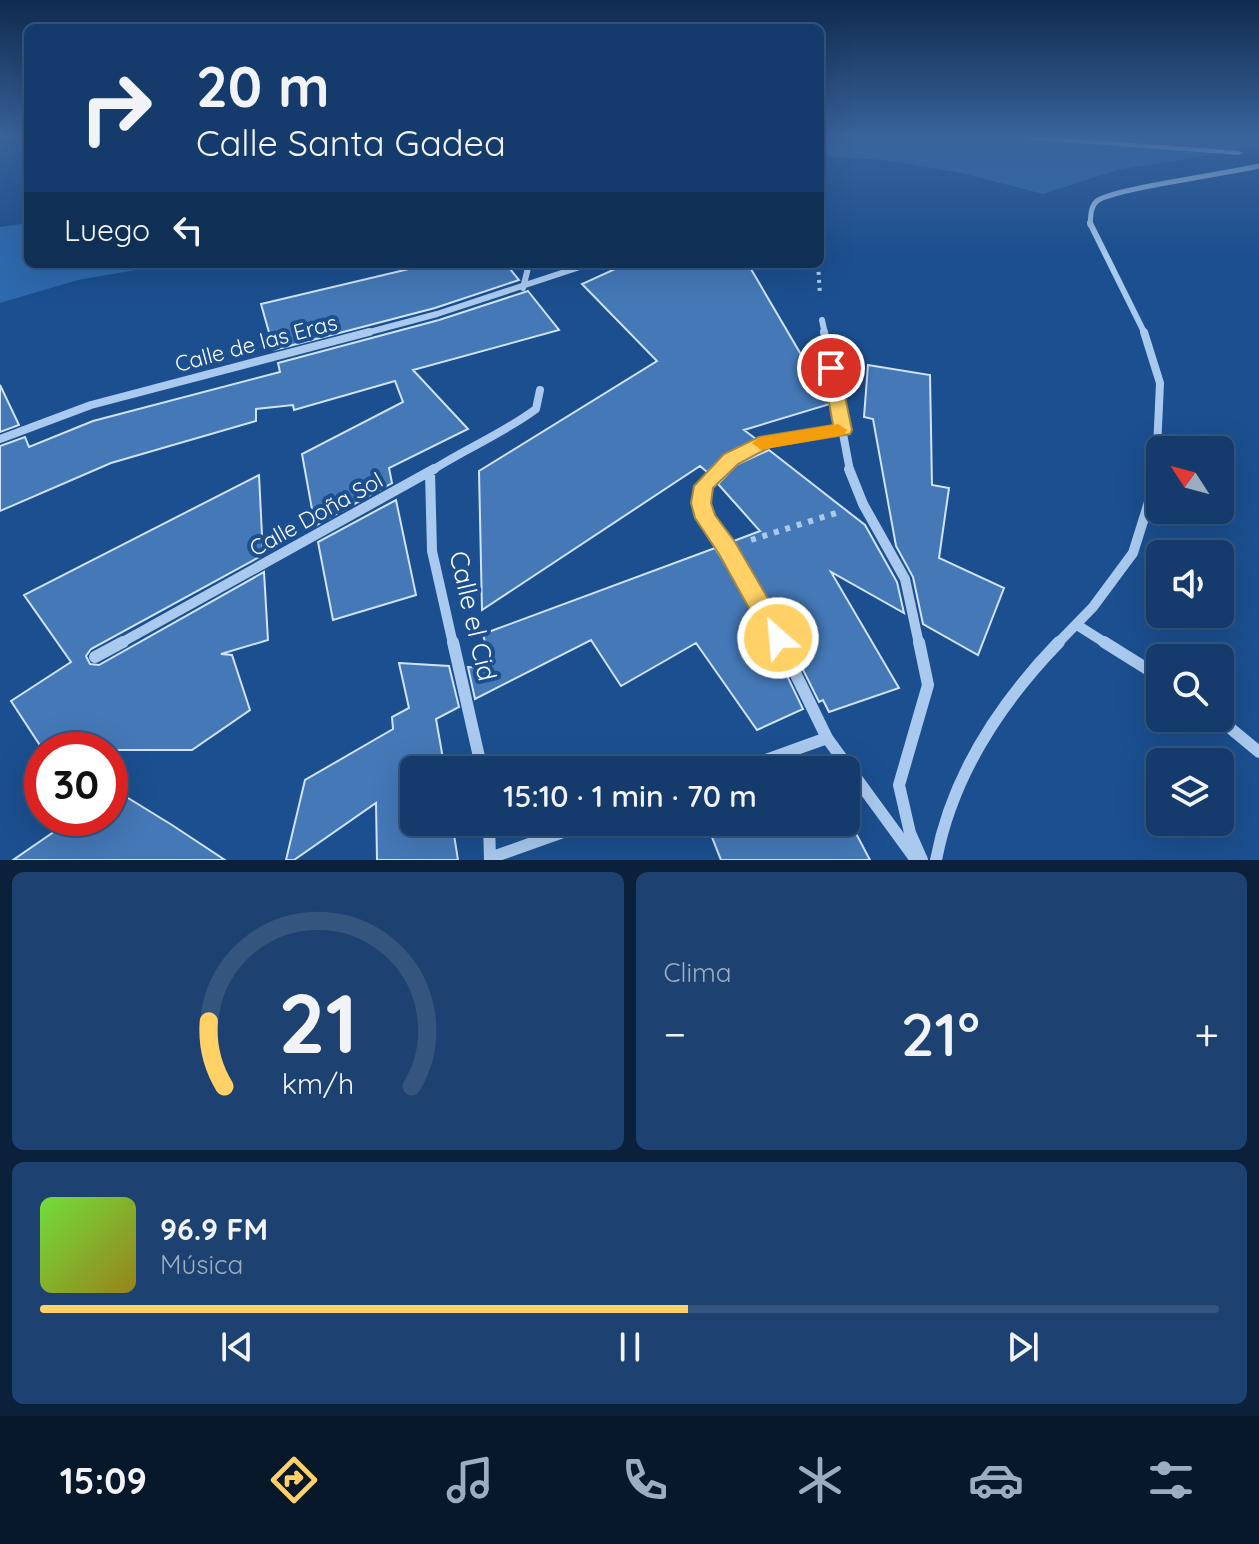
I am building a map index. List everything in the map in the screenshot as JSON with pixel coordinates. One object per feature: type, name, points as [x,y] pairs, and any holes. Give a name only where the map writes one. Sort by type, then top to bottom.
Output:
[{"type":"street","points":[[936,860],[944,819],[977,748],[1030,672],[1077,625],[1133,553],[1156,480],[1160,383],[1144,331],[1090,225],[1091,211],[1097,201],[1115,193],[1212,177]]},
{"type":"street","points":[[523,288],[528,268]]},
{"type":"street","name":"Calle de las Eras","points":[[0,439],[91,405],[437,314],[578,268]]},
{"type":"street","points":[[822,320],[850,472],[863,504],[905,579],[928,685],[899,785],[919,860]]},
{"type":"street","name":"Calle Doña Sol","points":[[95,657],[430,472],[468,447],[520,421],[536,409],[540,390]]},
{"type":"street","points":[[843,430],[765,441],[731,459],[704,486],[701,503],[706,518],[766,613],[827,738],[919,860]]},
{"type":"street","name":"Calle el Cid","points":[[430,472],[432,551],[479,756]]},
{"type":"street","points":[[1077,625],[1146,668]]},
{"type":"street","points":[[1234,731],[1259,752]]},
{"type":"street","points":[[777,756],[827,738]]},
{"type":"street","points":[[489,836],[490,859],[553,836]]},
{"type":"path","points":[[727,548],[863,504]]},
{"type":"shaded area","points":[[977,177],[1095,177],[1043,194]]},
{"type":"shaded area","points":[[24,224],[24,268],[147,268],[78,280],[0,303],[0,227]]},
{"type":"building","points":[[413,268],[509,268],[519,280],[435,308],[274,350],[261,304]]},
{"type":"building","points":[[617,268],[750,268],[830,404],[744,430],[756,439],[729,454],[707,472],[700,466],[482,610],[479,471],[657,361],[582,284]]},
{"type":"building","points":[[528,291],[559,330],[413,370],[468,429],[389,468],[392,483],[315,526],[302,454],[403,402],[395,381],[294,410],[293,405],[256,409],[256,421],[111,463],[0,511],[0,446],[25,437],[29,447],[93,421],[280,372],[278,363],[439,320]]},
{"type":"building","points":[[868,365],[930,375],[932,485],[949,488],[939,558],[1004,588],[978,655],[923,624],[913,577],[896,546],[873,419],[864,417]]},
{"type":"building","points":[[0,385],[19,425],[0,432]]},
{"type":"building","points":[[769,450],[865,525],[897,582],[904,613],[831,572],[899,688],[829,712],[823,700],[819,702],[773,609],[731,542],[760,531],[718,484],[736,465]]},
{"type":"building","points":[[259,475],[263,555],[91,649],[86,656],[90,664],[99,665],[264,572],[268,640],[221,654],[232,655],[250,710],[192,750],[128,750],[128,732],[31,732],[11,701],[71,662],[24,595]]},
{"type":"building","points":[[396,500],[416,595],[333,620],[318,542]]},
{"type":"building","points":[[715,548],[759,617],[803,709],[757,730],[696,643],[621,686],[591,640],[475,699],[468,667],[491,668],[483,634]]},
{"type":"building","points":[[399,663],[449,666],[459,707],[436,719],[443,756],[400,756],[400,836],[454,836],[458,860],[377,860],[376,803],[294,860],[286,860],[305,780],[393,729],[392,717],[409,708]]},
{"type":"building","points":[[128,798],[225,860],[13,860],[48,836],[128,836]]},
{"type":"building","points":[[712,836],[857,836],[870,860],[721,860]]},
{"type":"slow traffic","points":[[761,443],[838,430]]},
{"type":"route","points":[[778,638],[766,613],[706,518],[701,503],[704,486],[731,459],[765,441],[843,430],[831,368]]}]
